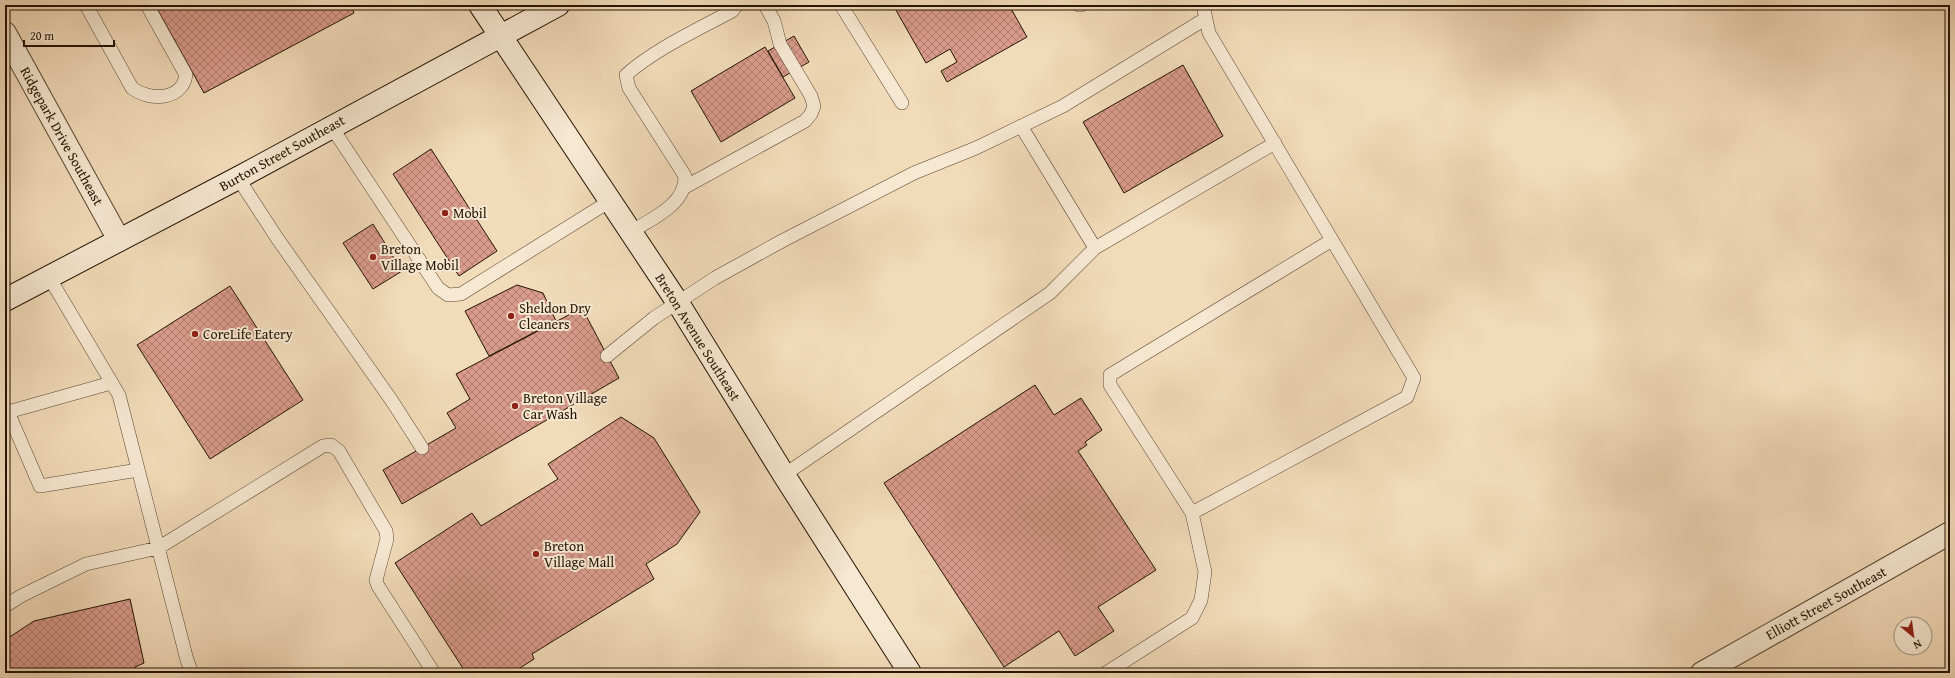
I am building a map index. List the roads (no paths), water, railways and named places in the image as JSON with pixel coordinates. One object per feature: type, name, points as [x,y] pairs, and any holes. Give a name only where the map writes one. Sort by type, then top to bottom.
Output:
[{"type":"main road","name":"Breton Avenue Southeast","points":[[480,5],[678,303],[784,476],[910,673]]},
{"type":"main road","name":"Burton Street Southeast","points":[[5,300],[238,178],[331,126],[502,37],[558,5]]},
{"type":"main road","name":"Ridgepark Drive Southeast","points":[[5,33],[119,240]]},
{"type":"main road","name":"Elliott Street Southeast","points":[[1702,673],[1950,533]]},
{"type":"lane","points":[[86,5],[132,88],[140,94],[148,97],[167,96],[181,86],[186,75],[147,5]]},
{"type":"lane","points":[[685,187],[685,176],[629,88],[626,75],[634,68],[674,42],[732,11],[736,5]]},
{"type":"lane","points":[[630,232],[670,208],[685,187],[805,121],[811,114],[814,106],[811,96],[780,44],[774,21],[765,5]]},
{"type":"lane","points":[[841,5],[902,103]]},
{"type":"lane","points":[[1192,513],[1407,397],[1414,378],[1209,33],[1202,5]]},
{"type":"lane","points":[[607,356],[654,318],[715,278],[782,241],[914,173],[976,148],[1063,106],[1205,19]]},
{"type":"lane","points":[[331,126],[438,288],[448,295],[461,294],[610,201]]},
{"type":"lane","points":[[1021,126],[1095,248]]},
{"type":"lane","points":[[784,476],[1050,293],[1095,248],[1275,143]]},
{"type":"lane","points":[[238,178],[276,238],[392,401],[422,448]]},
{"type":"lane","points":[[1106,673],[1192,618],[1201,600],[1205,572],[1192,513],[1110,385],[1110,375],[1332,240]]},
{"type":"lane","points":[[49,277],[119,396],[186,660],[192,673]]},
{"type":"lane","points":[[112,382],[7,411],[40,486],[138,470]]},
{"type":"lane","points":[[5,606],[21,596],[86,564],[158,548],[323,446],[331,445],[339,451],[386,531],[387,539],[376,580],[378,586],[434,673]]},
{"type":"place","name":"Mobil","points":[[445,213]]},
{"type":"place","name":"Breton Village Mobil","points":[[373,257]]},
{"type":"place","name":"Sheldon Dry Cleaners","points":[[511,316]]},
{"type":"place","name":"CoreLife Eatery","points":[[195,334]]},
{"type":"place","name":"Breton Village Car Wash","points":[[515,406]]},
{"type":"place","name":"Breton Village Mall","points":[[536,554]]}]
